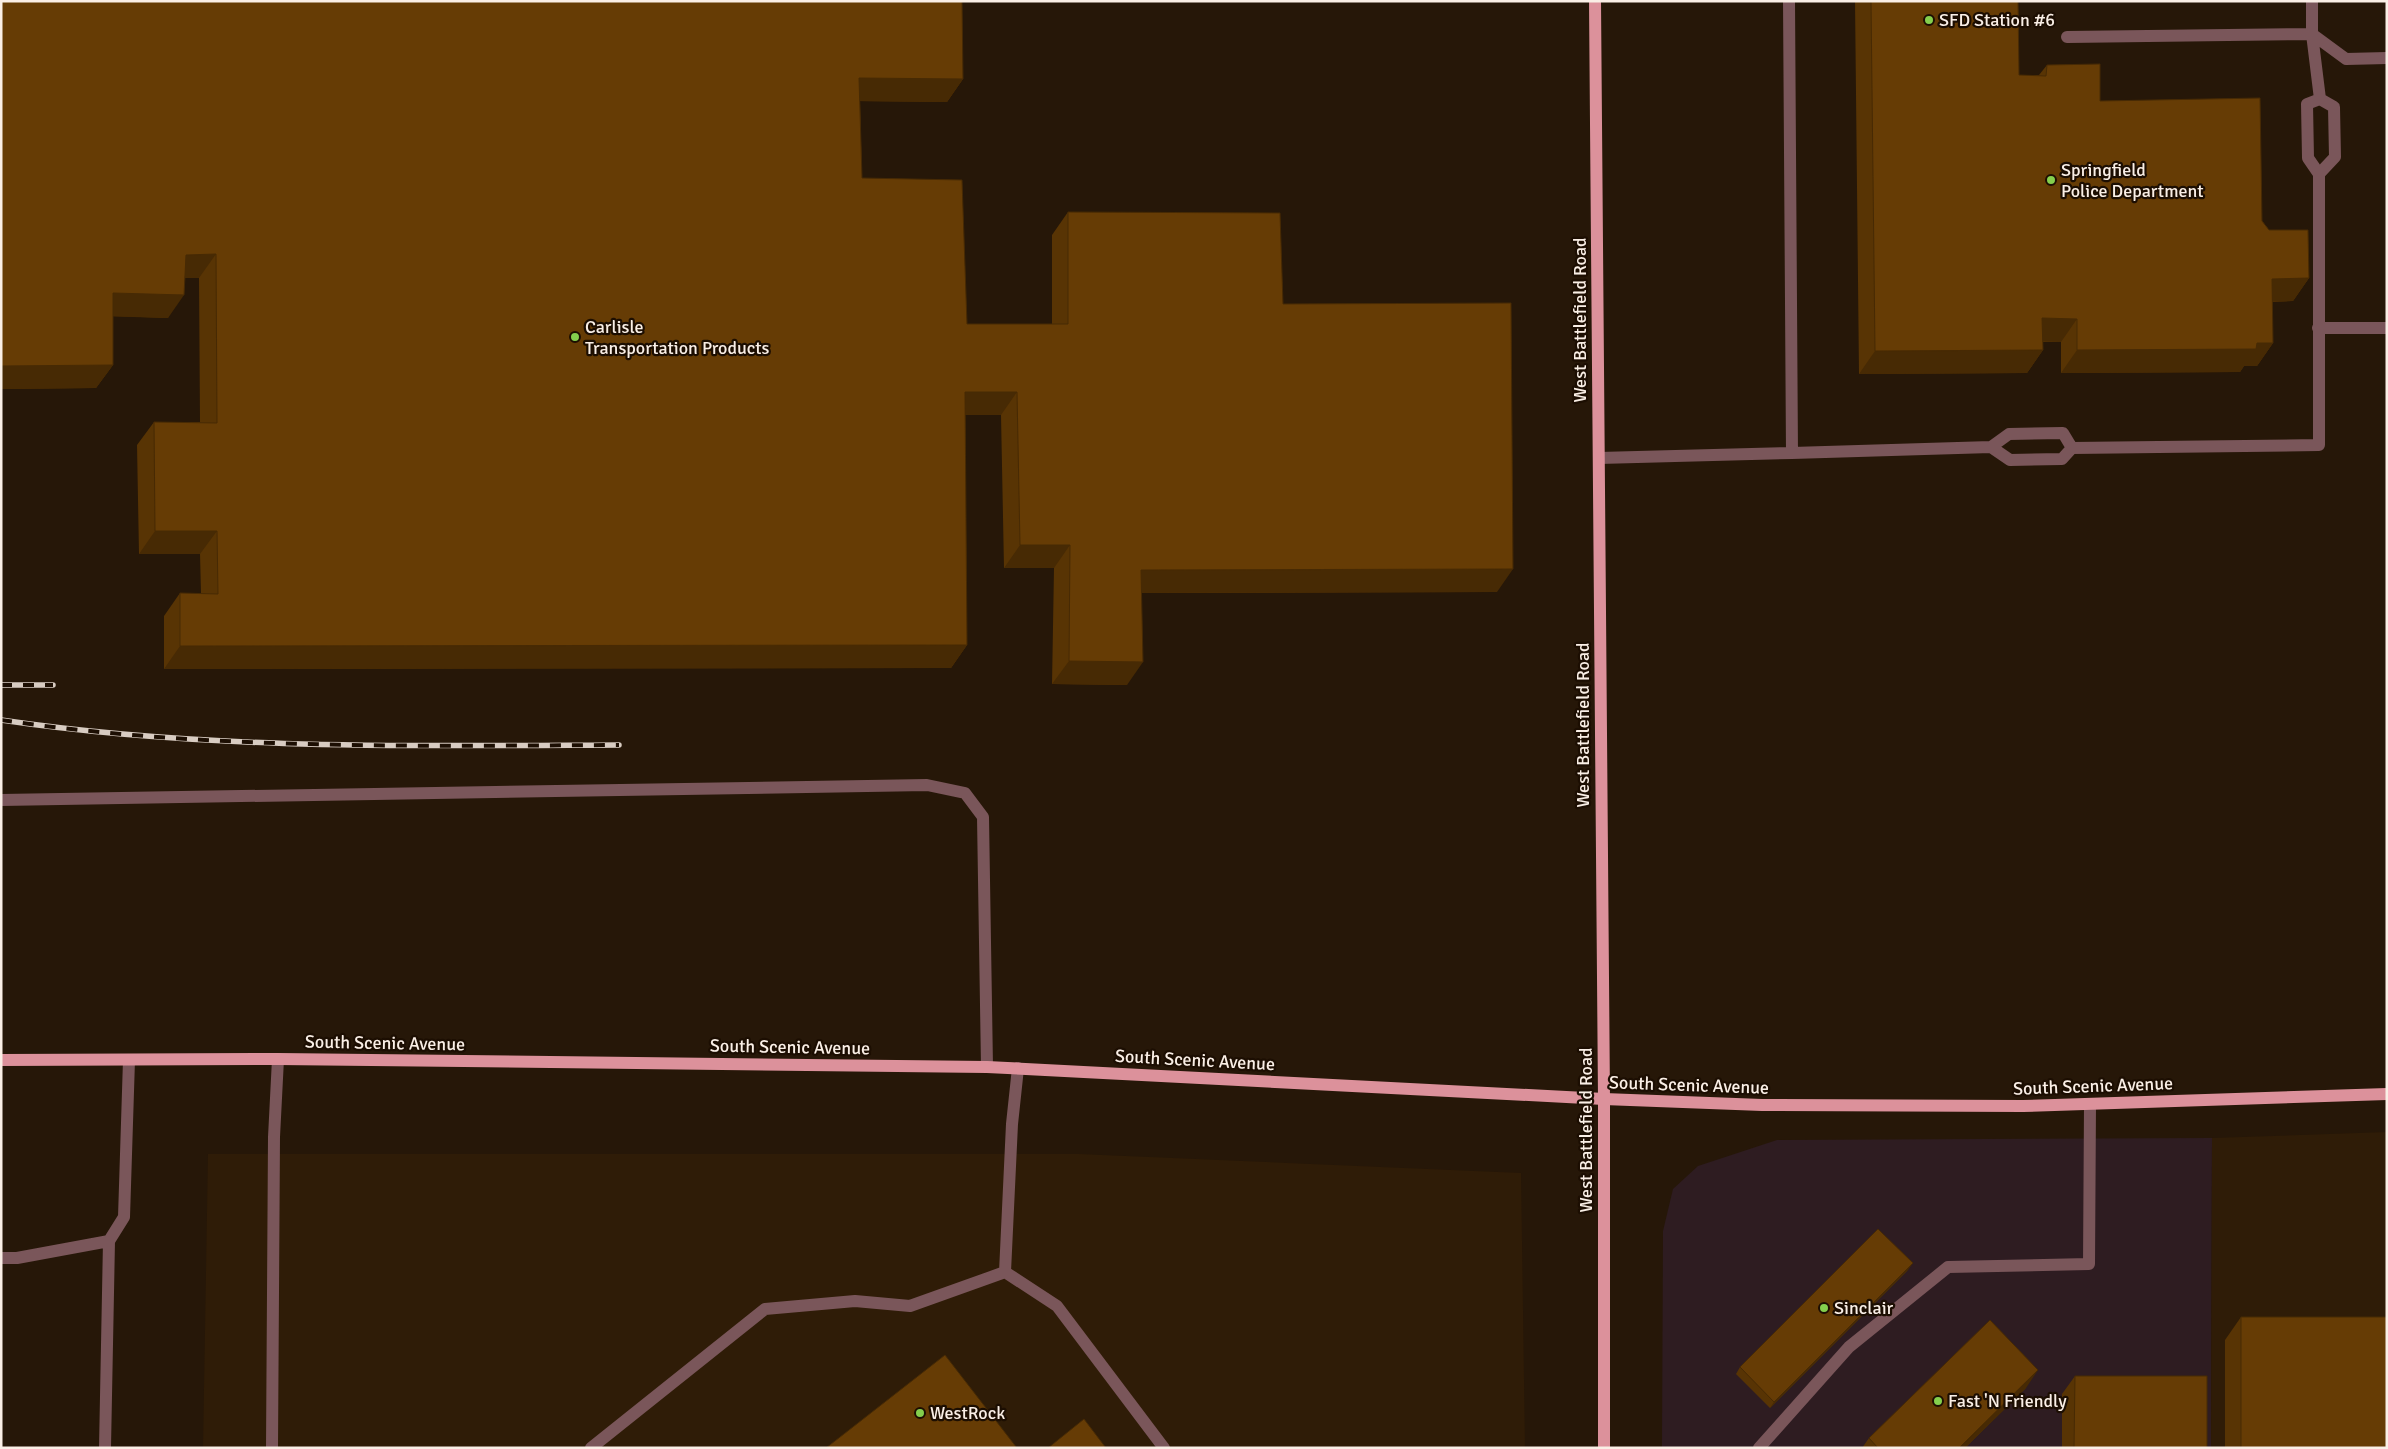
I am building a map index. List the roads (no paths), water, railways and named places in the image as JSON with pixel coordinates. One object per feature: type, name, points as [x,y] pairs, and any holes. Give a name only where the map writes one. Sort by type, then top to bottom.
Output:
[{"type":"main road","name":"West Battlefield Road","points":[[1595,1],[1604,1099],[1604,1448]]},
{"type":"main road","name":"South Scenic Avenue","points":[[1,1060],[278,1059],[987,1067],[1604,1099],[1762,1105],[2023,1106],[2387,1094]]},
{"type":"lane","points":[[1789,1],[1792,453]]},
{"type":"lane","points":[[2312,1],[2312,34],[2320,99]]},
{"type":"lane","points":[[2067,37],[2312,34],[2346,59],[2387,58]]},
{"type":"lane","points":[[1991,447],[2010,460],[2062,459],[2072,448],[2318,445],[2319,174],[2308,158],[2307,104],[2320,99]]},
{"type":"lane","points":[[2319,174],[2335,157],[2334,107],[2320,99]]},
{"type":"lane","points":[[2318,328],[2387,328]]},
{"type":"lane","points":[[1598,458],[1991,447],[2009,434],[2063,433],[2072,448]]},
{"type":"lane","points":[[1,800],[927,785],[965,793],[983,817],[987,1067]]},
{"type":"lane","points":[[272,1448],[274,1137],[278,1059]]},
{"type":"lane","points":[[105,1448],[109,1241],[124,1217],[129,1060]]},
{"type":"lane","points":[[1005,1272],[1012,1124],[1018,1068]]},
{"type":"lane","points":[[1759,1448],[1849,1347],[1948,1267],[2089,1264],[2090,1104]]},
{"type":"lane","points":[[1,1258],[17,1258],[109,1241]]},
{"type":"lane","points":[[591,1448],[765,1309],[855,1301],[910,1306],[1005,1272]]},
{"type":"lane","points":[[1005,1272],[1057,1306],[1164,1448]]},
{"type":"railway","points":[[1,685],[53,685]]},
{"type":"railway","points":[[1,720],[78,730],[232,741],[464,746],[619,745]]},
{"type":"place","name":"SFD Station #6","points":[[1929,20]]},
{"type":"place","name":"Springfield Police Department","points":[[2051,180]]},
{"type":"place","name":"Carlisle Transportation Products","points":[[575,337]]},
{"type":"place","name":"Sinclair","points":[[1824,1308]]},
{"type":"place","name":"Fast 'N Friendly","points":[[1938,1401]]},
{"type":"place","name":"WestRock","points":[[920,1413]]}]
